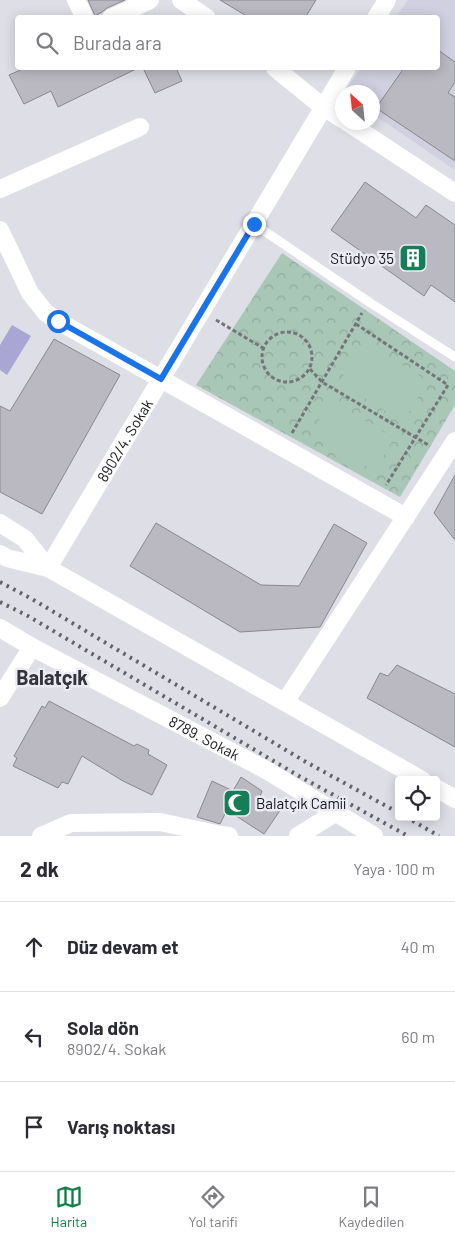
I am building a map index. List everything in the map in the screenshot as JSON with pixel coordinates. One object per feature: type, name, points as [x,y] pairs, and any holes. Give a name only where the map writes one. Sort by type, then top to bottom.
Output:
[{"type":"street","points":[[76,0],[84,15]]},
{"type":"street","points":[[118,15],[150,0]]},
{"type":"street","points":[[181,0],[203,15]]},
{"type":"street","points":[[378,15],[387,0]]},
{"type":"street","points":[[277,70],[335,115]]},
{"type":"street","name":"8902/4. Sokak","points":[[48,568],[345,70]]},
{"type":"street","points":[[0,189],[140,127]]},
{"type":"street","points":[[359,130],[455,193]]},
{"type":"street","points":[[0,230],[30,293],[46,313],[406,517]]},
{"type":"street","points":[[284,702],[450,448]]},
{"type":"street","points":[[0,523],[25,539],[48,568]]},
{"type":"street","points":[[0,554],[7,558],[48,568],[415,776]]},
{"type":"street","name":"8789. Sokak","points":[[0,628],[32,647],[268,772],[374,836]]},
{"type":"street","points":[[0,698],[32,647]]},
{"type":"street","points":[[440,790],[455,799]]},
{"type":"street","points":[[298,836],[335,813]]},
{"type":"street","points":[[41,836],[71,823],[160,822],[229,836]]},
{"type":"lane","points":[[254,224],[369,302],[455,357]]},
{"type":"path","points":[[284,448],[369,302]]},
{"type":"path","points":[[201,311],[263,348]]},
{"type":"path","points":[[356,324],[448,385],[376,500]]},
{"type":"path","points":[[288,331],[296,333],[309,344],[312,352],[310,369],[304,376],[296,380],[288,382],[279,381],[272,377],[262,364],[263,348],[273,335],[288,331]]},
{"type":"path","points":[[310,369],[322,382],[416,438],[450,448]]},
{"type":"shaded area","points":[[408,0],[455,0],[455,170],[380,119],[380,85],[349,85],[360,70],[440,70],[440,15],[397,15]]},
{"type":"green space","points":[[282,253],[455,371],[455,405],[400,497],[196,385]]},
{"type":"green space","points":[[364,342],[428,381],[403,422],[339,382]]},
{"type":"green space","points":[[330,401],[394,438],[375,471],[311,435]]},
{"type":"water","points":[[12,325],[31,336],[7,375],[0,370],[0,345]]},
{"type":"building","points":[[88,0],[125,0],[97,15],[95,15]]},
{"type":"building","points":[[220,0],[316,0],[307,15],[245,15]]},
{"type":"building","points":[[440,51],[455,62],[455,82],[448,93],[455,97],[455,161],[380,111],[380,102],[403,70],[440,70]]},
{"type":"building","points":[[20,70],[134,70],[58,107],[51,91],[24,104],[9,75]]},
{"type":"building","points":[[144,70],[177,70],[182,81],[155,93]]},
{"type":"building","name":"Stüdyo 35","points":[[365,182],[416,218],[426,205],[455,225],[455,302],[431,285],[424,296],[331,230]]},
{"type":"building","points":[[54,339],[120,375],[42,514],[0,492],[0,406],[10,411]]},
{"type":"building","points":[[455,475],[455,540],[434,513]]},
{"type":"building","points":[[156,523],[261,585],[299,586],[334,524],[367,543],[320,627],[240,632],[130,566]]},
{"type":"building","points":[[397,665],[455,694],[455,747],[367,698],[380,673],[388,676]]},
{"type":"building","points":[[49,701],[134,746],[137,744],[149,750],[148,754],[167,765],[152,795],[123,781],[82,756],[68,784],[62,782],[58,788],[13,766],[17,758],[14,756],[42,706],[45,708]]},
{"type":"building","name":"Balatçık Camii","points":[[241,777],[262,791],[260,796],[281,809],[264,834],[227,810],[220,824],[197,817],[212,781],[233,791]]},
{"type":"railway","points":[[0,582],[32,599],[306,762],[395,811]]},
{"type":"railway","points":[[0,602],[28,616],[299,776],[408,836]]},
{"type":"railway","points":[[413,821],[439,836]]},
{"type":"place","name":"Stüdyo 35","points":[[413,258]]},
{"type":"place","name":"Balatçık Camii","points":[[237,803]]},
{"type":"district","name":"Balatçık","points":[[52,677]]},
{"type":"route","points":[[58,321],[161,379],[254,224]]}]
